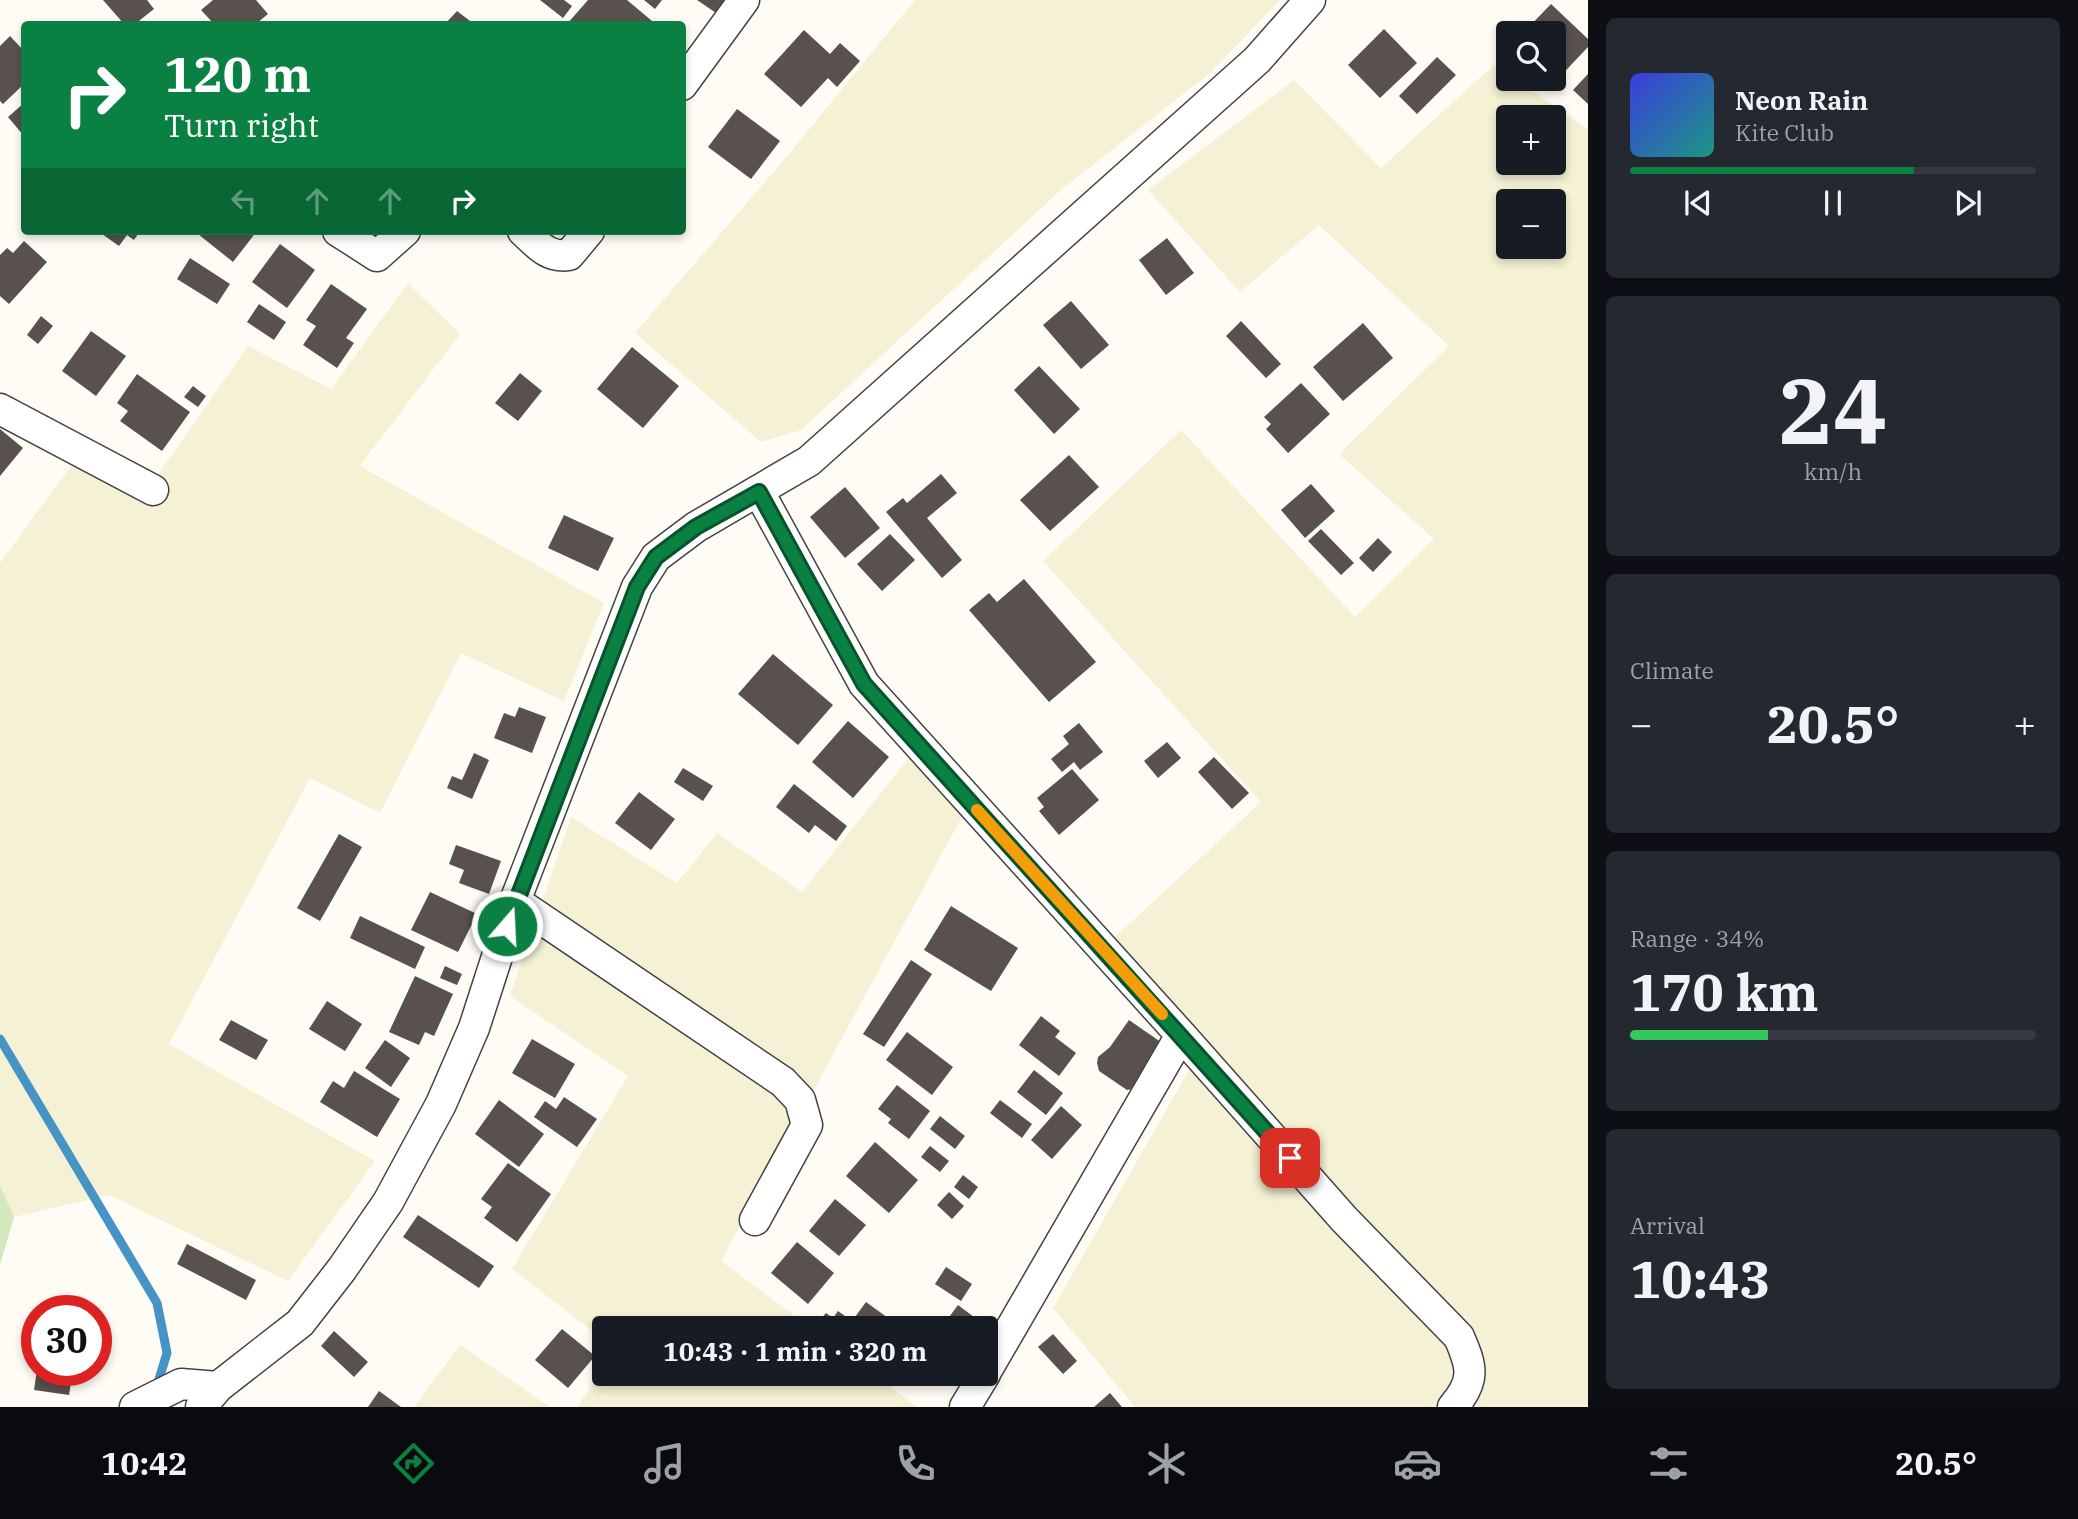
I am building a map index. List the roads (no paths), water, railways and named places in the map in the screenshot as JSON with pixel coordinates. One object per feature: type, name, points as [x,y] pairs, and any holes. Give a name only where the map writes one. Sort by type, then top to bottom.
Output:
[{"type":"street","points":[[686,80],[744,0]]},
{"type":"street","points":[[136,1407],[181,1384],[209,1397],[300,1322],[342,1269],[388,1202],[441,1104],[468,1040],[515,901],[637,587],[656,557],[696,527],[759,492],[819,451],[1257,60],[1310,0]]},
{"type":"street","points":[[344,235],[377,256],[401,235]]},
{"type":"street","points":[[527,235],[545,252],[557,257],[569,255],[586,235]]},
{"type":"street","points":[[0,409],[153,490]]},
{"type":"street","points":[[759,492],[864,684],[1344,1219],[1459,1337],[1468,1359],[1470,1376],[1467,1391],[1453,1407]]},
{"type":"street","points":[[515,901],[783,1082],[800,1100],[807,1125],[755,1220]]},
{"type":"street","points":[[998,1351],[1181,1035]]},
{"type":"street","points":[[965,1407],[977,1386]]},
{"type":"waterway","points":[[0,1039],[157,1303],[167,1353],[156,1389]]}]
